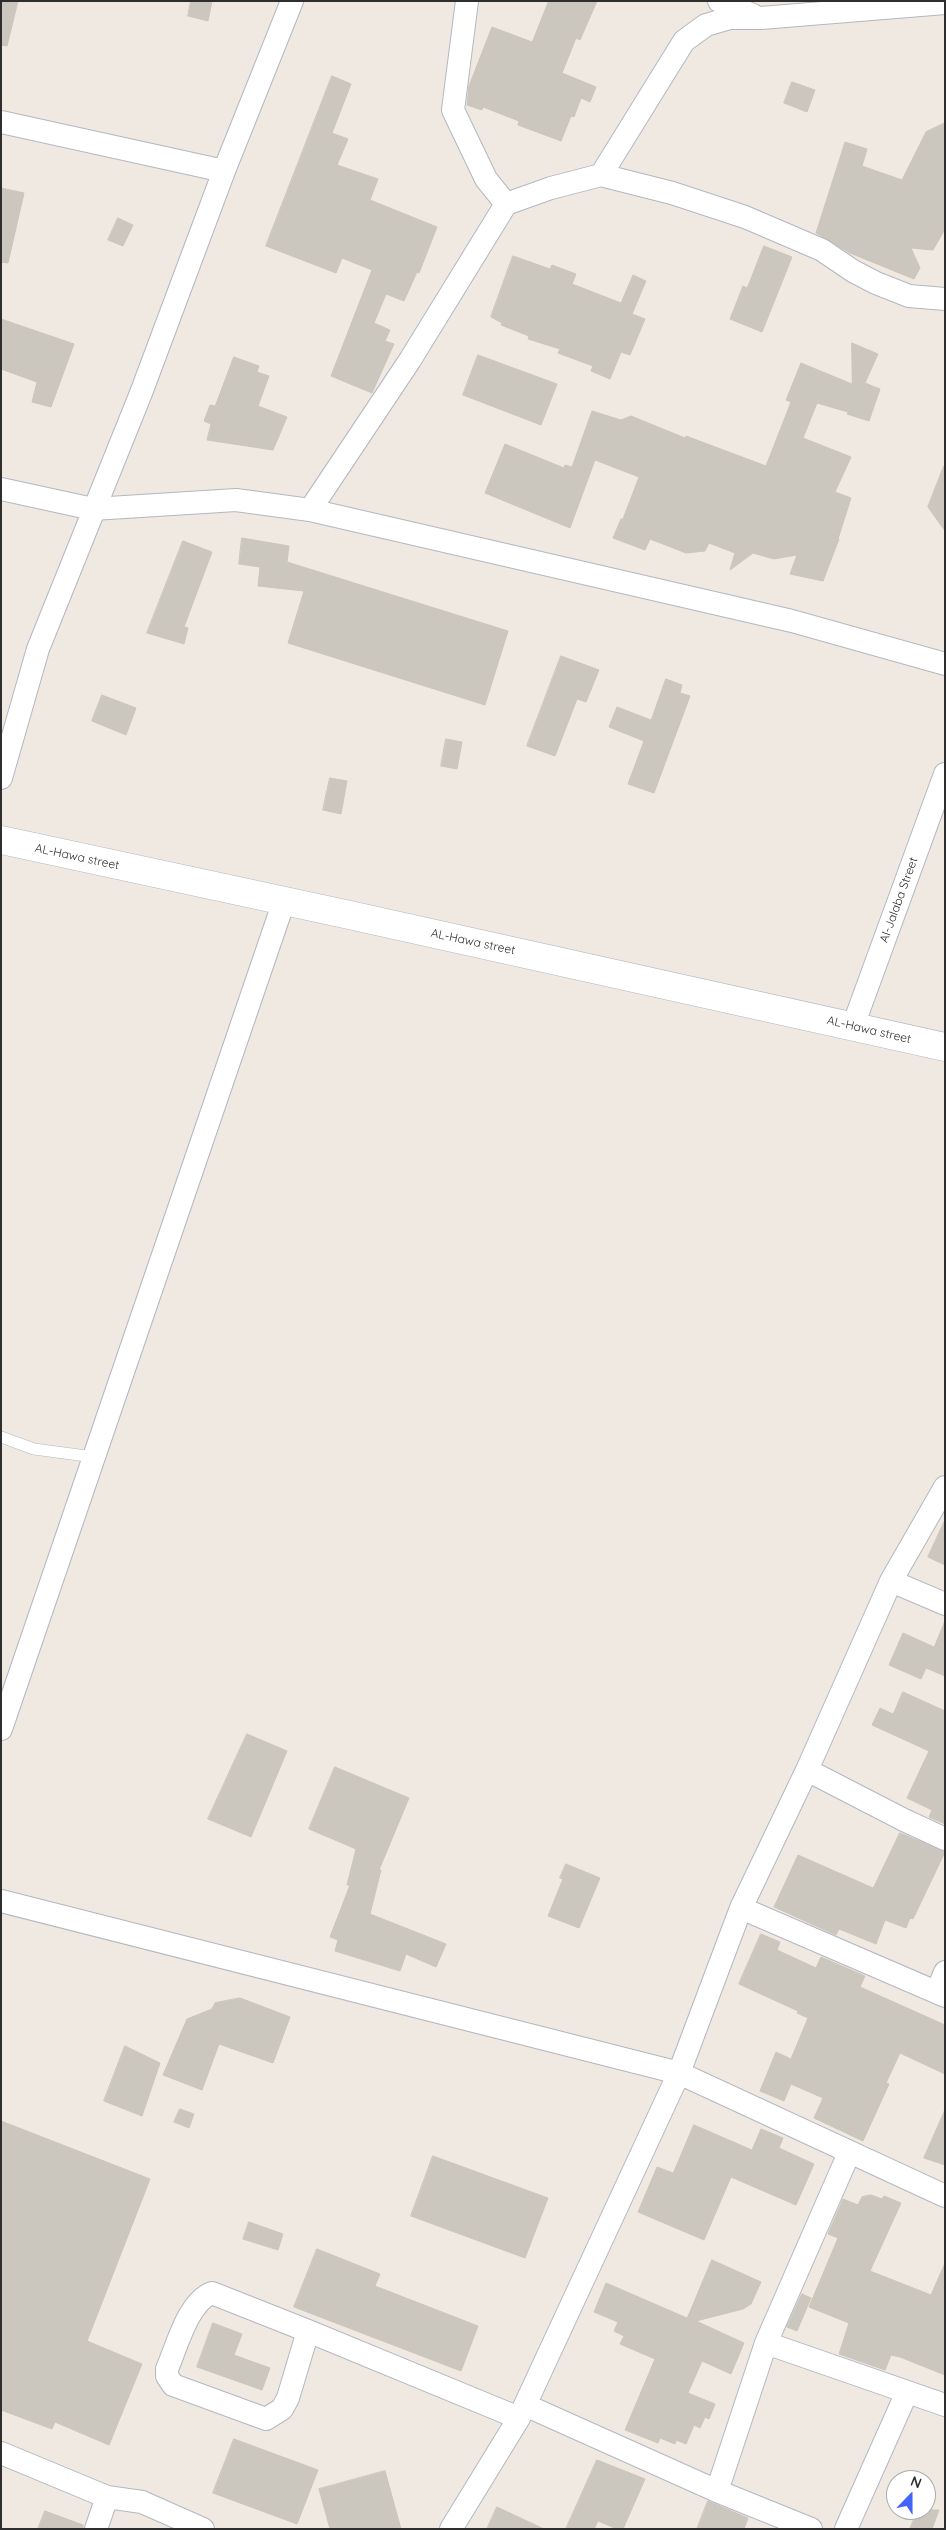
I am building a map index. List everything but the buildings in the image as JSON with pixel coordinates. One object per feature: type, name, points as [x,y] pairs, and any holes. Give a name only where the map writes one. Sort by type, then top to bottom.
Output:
[{"type":"street","points":[[1,778],[38,649],[141,393],[224,171],[292,1]]},
{"type":"street","points":[[467,1],[453,110],[486,179],[506,204]]},
{"type":"street","points":[[719,1],[761,18]]},
{"type":"street","points":[[601,176],[684,41],[706,25],[730,18],[761,18],[945,3]]},
{"type":"street","points":[[1,122],[224,171]]},
{"type":"street","points":[[310,510],[410,360],[506,204],[551,188],[601,176],[672,194],[745,217],[822,250],[853,271],[908,296],[945,299]]},
{"type":"street","points":[[1,489],[93,509],[236,500],[310,510],[792,620],[945,664]]},
{"type":"street","name":"Al-Jalaba Street","points":[[853,1026],[945,774]]},
{"type":"street","name":"AL-Hawa street","points":[[1,840],[284,900],[945,1047]]},
{"type":"street","points":[[1,1729],[284,900]]},
{"type":"street","points":[[451,2529],[522,2411],[679,2073],[741,1908],[807,1770],[891,1580],[945,1486]]},
{"type":"street","points":[[891,1580],[945,1604]]},
{"type":"street","points":[[807,1770],[904,1820],[945,1838]]},
{"type":"street","points":[[1,1901],[679,2073],[945,2196]]},
{"type":"street","points":[[741,1908],[942,1986]]},
{"type":"street","points":[[717,2490],[766,2343],[849,2153]]},
{"type":"street","points":[[308,2331],[288,2398],[282,2409],[266,2419],[173,2385],[167,2376],[167,2369],[194,2306],[202,2297],[212,2294],[522,2411],[811,2529]]},
{"type":"street","points":[[766,2343],[945,2406]]},
{"type":"street","points":[[846,2529],[907,2392]]},
{"type":"street","points":[[1,2453],[107,2497],[142,2502],[203,2529]]},
{"type":"street","points":[[96,2529],[107,2497]]},
{"type":"lane","points":[[1,1437],[34,1449],[94,1457]]}]
